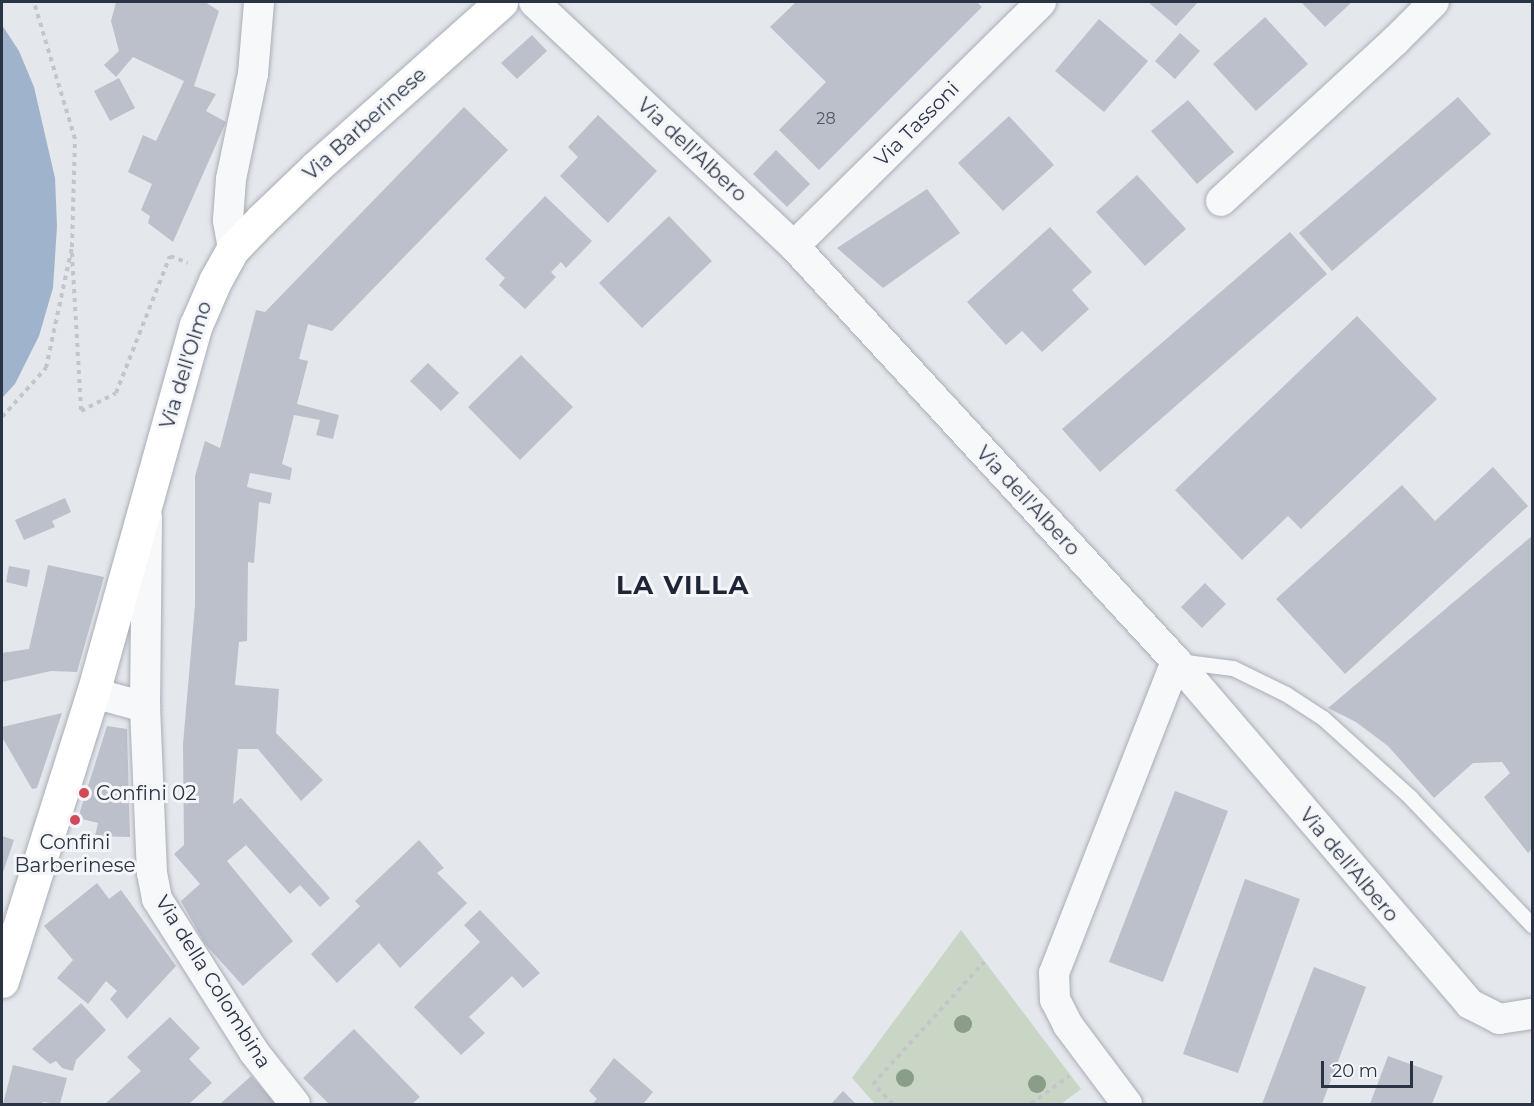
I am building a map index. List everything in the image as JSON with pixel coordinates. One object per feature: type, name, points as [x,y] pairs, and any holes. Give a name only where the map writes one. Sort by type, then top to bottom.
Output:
[{"type":"main road","name":"Via Barberinese","points":[[233,249],[316,167],[501,2]]},
{"type":"main road","name":"Via dell'Olmo","points":[[2,981],[9,931],[93,693],[196,325],[215,281],[233,249]]},
{"type":"street","points":[[233,249],[228,220],[231,179],[253,74],[259,2]]},
{"type":"street","name":"Via dell'Albero","points":[[534,2],[794,246],[1176,661],[1470,1004],[1499,1019],[1533,1014]]},
{"type":"street","name":"Via Tassoni","points":[[794,246],[1041,2]]},
{"type":"street","points":[[1221,201],[1395,41],[1434,2]]},
{"type":"street","name":"Via della Colombina","points":[[147,495],[149,573],[145,707],[152,873],[158,899],[254,1052],[295,1104]]},
{"type":"street","points":[[1127,1104],[1068,1025],[1055,1000],[1054,974],[1176,661]]},
{"type":"street","points":[[93,693],[145,707]]},
{"type":"lane","points":[[1176,661],[1233,668],[1286,694],[1323,718],[1410,797],[1532,925]]},
{"type":"path","points":[[34,2],[75,139],[72,247],[81,411],[116,393],[170,256],[191,265],[215,281]]},
{"type":"path","points":[[2,417],[46,368],[72,247]]},
{"type":"path","points":[[893,1104],[873,1084],[984,962]]},
{"type":"path","points":[[1031,1104],[1070,1075],[1088,1054]]},
{"type":"green space","points":[[961,930],[1081,1089],[1061,1104],[875,1104],[852,1078]]},
{"type":"water","points":[[2,25],[19,51],[34,87],[55,178],[57,226],[53,288],[39,336],[15,384],[2,398]]},
{"type":"building","points":[[116,2],[205,2],[219,11],[194,86],[216,94],[206,111],[226,122],[173,242],[148,223],[150,216],[141,210],[152,184],[128,172],[143,135],[156,141],[184,81],[133,57],[116,77],[104,65],[119,51],[111,21]]},
{"type":"building","points":[[796,2],[977,2],[982,7],[819,170],[779,130],[826,82],[770,27]]},
{"type":"building","points":[[1148,2],[1198,2],[1176,26]]},
{"type":"building","points":[[1301,2],[1352,2],[1325,27]]},
{"type":"building","points":[[1265,17],[1308,64],[1256,111],[1213,64]]},
{"type":"building","points":[[1099,19],[1148,61],[1104,112],[1055,71]]},
{"type":"building","points":[[1180,33],[1200,51],[1175,79],[1155,61]]},
{"type":"building","points":[[532,35],[547,51],[517,79],[501,63]]},
{"type":"building","points":[[119,78],[135,108],[110,121],[94,91]]},
{"type":"building","points":[[1458,97],[1491,134],[1332,271],[1299,233]]},
{"type":"building","points":[[1188,100],[1234,152],[1197,184],[1151,131]]},
{"type":"building","points":[[464,107],[508,150],[332,331],[308,324],[299,359],[308,361],[297,404],[339,415],[333,439],[316,435],[320,420],[294,415],[282,464],[292,468],[290,480],[250,473],[247,487],[272,493],[270,504],[259,502],[254,563],[248,562],[247,641],[239,642],[235,685],[279,689],[276,733],[323,780],[301,801],[258,749],[238,749],[233,804],[241,798],[330,898],[320,907],[300,885],[290,894],[246,845],[227,861],[293,941],[243,986],[205,944],[181,901],[200,884],[174,854],[184,845],[183,744],[195,605],[195,476],[205,441],[220,448],[256,310],[265,312]]},
{"type":"building","points":[[598,115],[657,171],[608,223],[560,176],[578,157],[568,147]]},
{"type":"building","points":[[1009,116],[1054,165],[1003,211],[958,163]]},
{"type":"building","points":[[776,150],[810,184],[787,207],[753,174]]},
{"type":"building","points":[[1137,175],[1186,229],[1145,266],[1096,212]]},
{"type":"building","points":[[927,189],[960,233],[883,288],[837,248]]},
{"type":"building","points":[[545,196],[592,241],[566,268],[561,262],[551,272],[556,277],[525,309],[499,285],[505,278],[485,259]]},
{"type":"building","points":[[669,216],[712,261],[642,328],[599,283]]},
{"type":"building","points":[[1050,227],[1092,272],[1072,290],[1089,309],[1042,352],[1022,331],[1006,345],[967,302]]},
{"type":"building","points":[[1290,232],[1327,274],[1100,472],[1062,429]]},
{"type":"building","points":[[1357,316],[1437,399],[1301,529],[1288,516],[1242,560],[1175,490]]},
{"type":"building","points":[[521,355],[573,407],[520,460],[468,407]]},
{"type":"building","points":[[428,363],[459,393],[441,411],[410,381]]},
{"type":"building","points":[[1493,467],[1528,506],[1345,674],[1276,599],[1402,485],[1435,521]]},
{"type":"building","points":[[65,498],[71,512],[52,521],[55,527],[24,540],[15,520]]},
{"type":"building","points":[[1532,536],[1532,849],[1528,853],[1484,797],[1510,773],[1502,762],[1473,763],[1434,798],[1388,746],[1356,722],[1328,708]]},
{"type":"building","points":[[48,565],[104,577],[77,672],[51,671],[2,682],[2,653],[29,649]]},
{"type":"building","points":[[9,566],[30,570],[27,587],[6,582]]},
{"type":"building","points":[[1205,583],[1226,604],[1202,628],[1181,607]]},
{"type":"building","points":[[62,713],[37,788],[32,789],[2,737],[2,727]]},
{"type":"building","points":[[107,726],[127,729],[130,837],[95,836],[98,823],[78,818]]},
{"type":"building","points":[[1175,791],[1228,811],[1163,982],[1109,962]]},
{"type":"building","points":[[2,836],[14,840],[2,875]]},
{"type":"building","points":[[419,840],[444,868],[437,873],[467,903],[400,968],[379,943],[337,983],[311,954],[360,906],[355,901]]},
{"type":"building","points":[[1245,879],[1300,899],[1238,1073],[1183,1054]]},
{"type":"building","points":[[97,883],[109,899],[121,890],[176,966],[127,1019],[110,999],[117,991],[106,981],[88,1004],[57,978],[73,960],[44,926]]},
{"type":"building","points":[[480,910],[540,973],[523,988],[512,976],[469,1017],[485,1033],[461,1055],[414,1007],[480,942],[464,925]]},
{"type":"building","points":[[1314,967],[1366,987],[1322,1104],[1262,1104]]},
{"type":"building","points":[[81,1003],[106,1030],[76,1060],[73,1071],[62,1068],[56,1061],[50,1064],[32,1049]]},
{"type":"building","points":[[170,1017],[200,1048],[189,1059],[212,1083],[189,1104],[105,1104],[141,1071],[127,1057]]},
{"type":"building","points":[[354,1029],[420,1097],[412,1104],[329,1104],[303,1078]]},
{"type":"building","points":[[1388,1056],[1443,1076],[1432,1104],[1370,1104]]},
{"type":"building","points":[[614,1058],[653,1092],[643,1104],[592,1104],[597,1099],[589,1091]]},
{"type":"building","points":[[13,1065],[67,1078],[60,1104],[43,1102],[42,1104],[3,1104]]},
{"type":"building","points":[[251,1076],[276,1104],[220,1104]]},
{"type":"building","points":[[843,1091],[856,1104],[831,1104]]},
{"type":"place","name":"Confini 02","points":[[84,793]]},
{"type":"place","name":"Confini Barberinese","points":[[75,820]]},
{"type":"district","name":"LA VILLA","points":[[683,586]]}]
